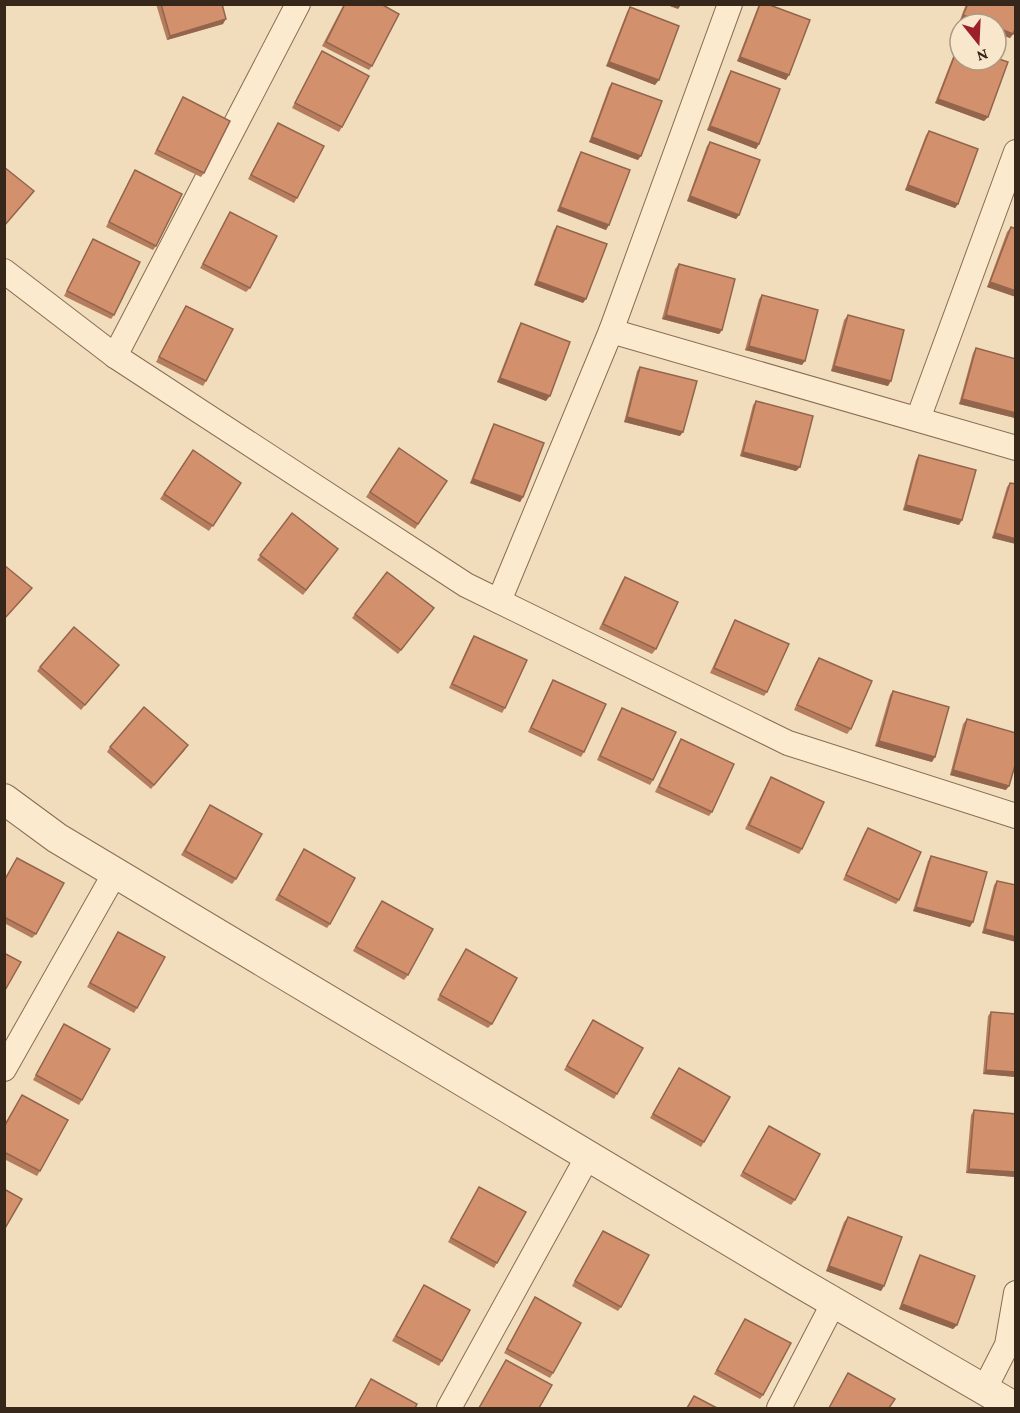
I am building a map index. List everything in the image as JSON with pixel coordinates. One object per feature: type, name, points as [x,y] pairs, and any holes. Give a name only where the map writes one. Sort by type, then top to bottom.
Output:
[{"type":"street","points":[[115,356],[298,4]]},
{"type":"street","points":[[499,601],[611,331],[730,4]]},
{"type":"street","points":[[918,419],[1016,152]]},
{"type":"street","points":[[4,271],[115,356],[466,585],[788,743],[1016,816]]},
{"type":"street","points":[[611,331],[1016,448]]},
{"type":"street","points":[[4,799],[57,838],[115,873],[588,1156],[1016,1408]]},
{"type":"street","points":[[4,1069],[115,873]]},
{"type":"street","points":[[449,1408],[588,1156]]},
{"type":"street","points":[[984,1390],[1007,1345],[1016,1293]]},
{"type":"street","points":[[779,1408],[834,1302]]},
{"type":"building","points":[[161,4],[222,4],[226,19],[170,36]]},
{"type":"building","points":[[345,4],[381,4],[399,14],[372,66],[326,42]]},
{"type":"building","points":[[760,4],[767,4],[810,20],[789,75],[740,57]]},
{"type":"building","points":[[968,4],[1016,4],[1016,27],[1013,34],[1008,32],[1008,12],[964,12]]},
{"type":"building","points":[[630,7],[679,26],[659,80],[609,62]]},
{"type":"building","points":[[322,51],[369,76],[342,127],[295,103]]},
{"type":"building","points":[[731,71],[780,89],[759,144],[710,126]]},
{"type":"building","points":[[948,72],[1004,72],[988,117],[938,99]]},
{"type":"building","points":[[612,83],[662,101],[641,156],[592,137]]},
{"type":"building","points":[[183,97],[230,121],[204,173],[157,150]]},
{"type":"building","points":[[278,123],[324,146],[297,198],[251,175]]},
{"type":"building","points":[[929,131],[978,149],[958,204],[908,185]]},
{"type":"building","points":[[710,142],[760,160],[739,215],[690,196]]},
{"type":"building","points":[[581,152],[630,170],[609,225],[560,207]]},
{"type":"building","points":[[4,167],[34,191],[4,226]]},
{"type":"building","points":[[135,170],[182,194],[156,246],[109,222]]},
{"type":"building","points":[[230,212],[277,236],[250,288],[203,264]]},
{"type":"building","points":[[557,226],[607,244],[586,299],[537,281]]},
{"type":"building","points":[[1011,227],[1016,229],[1016,291],[990,282]]},
{"type":"building","points":[[93,239],[140,262],[114,315],[67,291]]},
{"type":"building","points":[[679,264],[735,279],[722,330],[666,315]]},
{"type":"building","points":[[762,295],[818,310],[805,361],[749,346]]},
{"type":"building","points":[[186,306],[233,329],[206,381],[159,357]]},
{"type":"building","points":[[848,315],[904,330],[891,381],[834,366]]},
{"type":"building","points":[[521,323],[570,342],[550,396],[500,378]]},
{"type":"building","points":[[976,348],[1016,359],[1016,413],[962,399]]},
{"type":"building","points":[[640,367],[697,381],[683,432],[627,417]]},
{"type":"building","points":[[756,401],[813,416],[800,467],[743,452]]},
{"type":"building","points":[[494,424],[544,443],[523,497],[473,479]]},
{"type":"building","points":[[399,448],[447,481],[418,524],[370,492]]},
{"type":"building","points":[[193,450],[241,483],[213,526],[164,494]]},
{"type":"building","points":[[919,455],[976,470],[962,520],[906,505]]},
{"type":"building","points":[[1010,483],[1016,484],[1016,539],[995,533]]},
{"type":"building","points":[[292,513],[338,549],[306,590],[260,555]]},
{"type":"building","points":[[4,565],[32,588],[4,619]]},
{"type":"building","points":[[387,572],[434,608],[401,650],[355,614]]},
{"type":"building","points":[[625,577],[678,602],[656,649],[603,624]]},
{"type":"building","points":[[735,620],[789,644],[767,692],[714,668]]},
{"type":"building","points":[[74,627],[119,665],[85,705],[40,667]]},
{"type":"building","points":[[474,636],[527,660],[505,708],[452,684]]},
{"type":"building","points":[[819,658],[872,681],[851,729],[797,705]]},
{"type":"building","points":[[553,680],[606,704],[584,752],[531,728]]},
{"type":"building","points":[[893,691],[949,707],[935,757],[879,741]]},
{"type":"building","points":[[144,707],[188,745],[154,785],[110,747]]},
{"type":"building","points":[[622,708],[676,732],[653,780],[600,756]]},
{"type":"building","points":[[967,719],[1016,733],[1016,762],[1009,786],[953,770]]},
{"type":"building","points":[[681,739],[734,764],[712,812],[659,787]]},
{"type":"building","points":[[771,777],[824,802],[802,849],[749,825]]},
{"type":"building","points":[[210,805],[262,834],[236,879],[185,851]]},
{"type":"building","points":[[868,828],[921,852],[899,900],[846,875]]},
{"type":"building","points":[[304,849],[355,878],[330,924],[279,895]]},
{"type":"building","points":[[931,856],[987,872],[973,922],[916,907]]},
{"type":"building","points":[[17,858],[64,883],[36,934],[4,917],[4,881]]},
{"type":"building","points":[[997,881],[1016,885],[1016,937],[985,929]]},
{"type":"building","points":[[382,901],[433,929],[408,975],[356,947]]},
{"type":"building","points":[[118,932],[165,957],[137,1008],[90,983]]},
{"type":"building","points":[[466,949],[517,978],[492,1024],[440,995]]},
{"type":"building","points":[[4,953],[21,962],[4,992]]},
{"type":"building","points":[[991,1012],[1016,1014],[1016,1072],[986,1070]]},
{"type":"building","points":[[593,1020],[643,1048],[617,1094],[567,1066]]},
{"type":"building","points":[[64,1024],[110,1049],[82,1100],[36,1075]]},
{"type":"building","points":[[679,1068],[730,1097],[704,1142],[653,1114]]},
{"type":"building","points":[[22,1095],[68,1120],[40,1171],[4,1152],[4,1127]]},
{"type":"building","points":[[974,1110],[1016,1114],[1016,1172],[969,1169]]},
{"type":"building","points":[[769,1126],[820,1154],[795,1200],[743,1172]]},
{"type":"building","points":[[479,1187],[526,1212],[497,1263],[451,1238]]},
{"type":"building","points":[[4,1189],[22,1199],[4,1230]]},
{"type":"building","points":[[848,1217],[902,1237],[884,1286],[829,1266]]},
{"type":"building","points":[[603,1231],[649,1255],[621,1307],[575,1281]]},
{"type":"building","points":[[920,1255],[975,1276],[957,1325],[902,1304]]},
{"type":"building","points":[[424,1285],[470,1310],[442,1361],[396,1336]]},
{"type":"building","points":[[535,1297],[581,1323],[553,1373],[507,1349]]},
{"type":"building","points":[[745,1319],[791,1343],[763,1395],[717,1370]]},
{"type":"building","points":[[506,1360],[552,1385],[539,1408],[479,1408]]},
{"type":"building","points":[[848,1373],[895,1399],[889,1408],[829,1408]]},
{"type":"building","points":[[371,1379],[417,1404],[415,1408],[355,1408]]},
{"type":"building","points":[[694,1396],[717,1408],[687,1408]]}]
